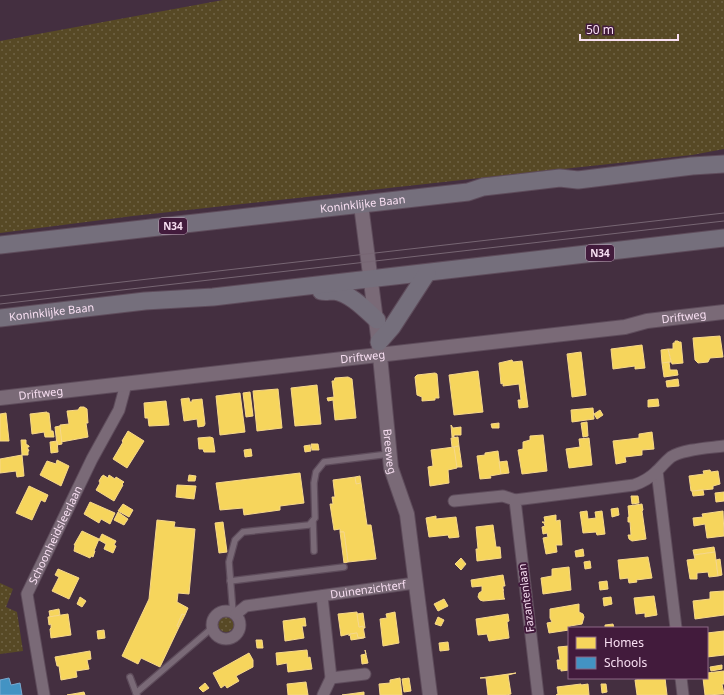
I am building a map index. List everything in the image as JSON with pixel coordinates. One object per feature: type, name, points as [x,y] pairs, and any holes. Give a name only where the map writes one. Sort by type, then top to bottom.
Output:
[{"type":"main road","name":"Koninklijke Baan","points":[[0,245],[361,205],[468,192],[483,187],[560,178],[578,180],[692,166],[724,164]]},
{"type":"main road","name":"Koninklijke Baan","points":[[0,318],[145,301],[213,297],[724,238]]},
{"type":"main road","points":[[379,348],[427,273]]},
{"type":"main road","points":[[309,286],[322,292],[333,291],[345,295],[364,308],[377,320]]},
{"type":"street","name":"Breeweg","points":[[361,205],[377,320],[391,468],[407,514],[430,695]]},
{"type":"street","name":"Driftweg","points":[[0,398],[126,384],[379,348],[625,327],[647,321],[724,312]]},
{"type":"street","name":"Schoonheidsleerlaan","points":[[44,695],[27,594],[88,466],[119,410],[126,384]]},
{"type":"street","points":[[454,501],[503,496],[514,500],[634,485],[641,483],[653,475],[676,454],[724,446]]},
{"type":"street","points":[[657,471],[676,627]]},
{"type":"street","name":"Fazantenlaan","points":[[514,500],[538,695]]},
{"type":"street","name":"Duinenzichterf","points":[[212,628],[211,624],[216,614],[226,610],[235,613],[246,606],[415,583]]},
{"type":"street","name":"Duinenzichterf","points":[[322,596],[331,678]]},
{"type":"street","points":[[212,628],[214,634],[224,639],[231,639],[241,628],[240,620],[235,613]]},
{"type":"street","points":[[323,695],[331,678],[364,674]]},
{"type":"street","points":[[682,679],[684,695]]},
{"type":"lane","points":[[314,551],[313,521],[315,518],[314,482],[316,472],[324,462],[390,454]]},
{"type":"lane","points":[[235,613],[230,581],[229,562],[235,540],[243,532],[309,525],[313,521]]},
{"type":"lane","points":[[230,581],[344,567]]},
{"type":"lane","points":[[130,677],[136,694],[212,628]]},
{"type":"shaded area","points":[[223,0],[724,0],[724,149],[692,155],[133,216],[0,233],[0,41]]},
{"type":"shaded area","points":[[0,583],[13,589],[6,607],[17,612],[23,651],[0,654]]},
{"type":"shaded area","points":[[226,616],[233,621],[234,624],[229,631],[226,632],[219,627],[218,624],[223,617]]},
{"type":"building: Homes","points":[[720,336],[723,357],[710,358],[708,362],[698,363],[695,360],[693,338]]},
{"type":"building: Homes","points":[[675,341],[681,342],[683,363],[672,364],[668,349],[673,349],[673,343],[675,343]]},
{"type":"building: Homes","points":[[642,345],[645,368],[635,369],[635,366],[613,369],[611,349]]},
{"type":"building: Homes","points":[[668,349],[671,362],[662,363],[661,350]]},
{"type":"building: Homes","points":[[581,352],[586,395],[572,397],[567,354]]},
{"type":"building: Homes","points":[[512,360],[513,362],[522,361],[528,407],[519,408],[518,400],[521,400],[519,384],[503,386],[503,383],[501,384],[499,363]]},
{"type":"building: Homes","points":[[669,362],[670,370],[677,370],[678,375],[664,377],[662,363]]},
{"type":"building: Homes","points":[[478,371],[483,412],[454,415],[449,375]]},
{"type":"building: Homes","points":[[437,374],[439,398],[435,398],[435,400],[422,401],[422,397],[417,395],[415,377],[417,375]]},
{"type":"building: Homes","points":[[348,377],[352,379],[356,418],[335,420],[333,400],[328,401],[327,398],[334,397],[332,381],[334,381],[335,378]]},
{"type":"building: Homes","points":[[678,379],[679,386],[667,387],[666,381]]},
{"type":"building: Homes","points":[[317,385],[321,424],[295,426],[291,388]]},
{"type":"building: Homes","points":[[278,389],[282,428],[257,431],[253,391]]},
{"type":"building: Homes","points":[[250,392],[253,416],[246,417],[243,393]]},
{"type":"building: Homes","points":[[240,393],[245,432],[220,435],[216,396]]},
{"type":"building: Homes","points":[[189,398],[190,402],[192,402],[192,400],[202,399],[204,426],[198,427],[197,419],[184,421],[181,399]]},
{"type":"building: Homes","points":[[658,399],[659,406],[648,407],[648,400]]},
{"type":"building: Homes","points":[[166,401],[169,425],[149,426],[148,418],[145,418],[144,403]]},
{"type":"building: Homes","points":[[80,407],[87,409],[88,423],[86,423],[88,437],[61,442],[60,425],[69,424],[67,411],[78,410]]},
{"type":"building: Homes","points":[[593,408],[594,419],[572,422],[571,410]]},
{"type":"building: Homes","points":[[600,410],[603,415],[597,419],[594,414]]},
{"type":"building: Homes","points":[[6,413],[9,441],[0,441],[0,414]]},
{"type":"building: Homes","points":[[49,413],[51,431],[53,431],[54,437],[45,437],[44,432],[32,434],[30,414]]},
{"type":"building: Homes","points":[[587,422],[588,436],[583,437],[581,423]]},
{"type":"building: Homes","points":[[499,423],[499,428],[492,428],[491,424]]},
{"type":"building: Homes","points":[[451,425],[453,428],[461,427],[461,435],[454,435],[454,437],[452,437]]},
{"type":"building: Homes","points":[[60,426],[62,444],[57,445],[55,427]]},
{"type":"building: Homes","points":[[128,431],[144,441],[127,468],[113,459]]},
{"type":"building: Homes","points":[[652,432],[654,449],[642,450],[642,455],[625,457],[626,462],[616,464],[613,441],[639,438],[639,434]]},
{"type":"building: Homes","points":[[543,435],[547,471],[522,474],[518,450],[523,449],[523,442],[530,440],[530,436]]},
{"type":"building: Homes","points":[[458,437],[459,446],[452,447],[451,438]]},
{"type":"building: Homes","points":[[198,438],[213,438],[215,452],[204,452],[203,449],[199,449]]},
{"type":"building: Homes","points":[[589,438],[592,465],[569,468],[566,449],[580,447],[579,439]]},
{"type":"building: Homes","points":[[21,440],[26,440],[26,444],[29,446],[27,447],[29,451],[28,455],[22,455]]},
{"type":"building: Homes","points":[[57,441],[58,452],[51,453],[50,442]]},
{"type":"building: Homes","points":[[311,444],[318,444],[319,450],[312,450]]},
{"type":"building: Homes","points":[[310,445],[311,451],[305,452],[304,446]]},
{"type":"building: Homes","points":[[459,446],[462,467],[456,467],[454,447]]},
{"type":"building: Homes","points":[[454,447],[457,468],[448,470],[449,483],[430,486],[428,467],[433,466],[431,450]]},
{"type":"building: Homes","points":[[251,449],[252,456],[245,457],[244,450]]},
{"type":"building: Homes","points":[[498,451],[501,474],[490,476],[491,478],[480,479],[477,456]]},
{"type":"building: Homes","points":[[22,455],[24,476],[17,477],[16,471],[0,473],[0,459]]},
{"type":"building: Homes","points":[[57,460],[69,466],[61,486],[40,475],[47,461],[56,464]]},
{"type":"building: Homes","points":[[507,461],[509,473],[501,474],[499,462]]},
{"type":"building: Homes","points":[[710,470],[711,472],[718,471],[720,484],[713,486],[713,489],[691,491],[689,476],[704,474],[703,471]]},
{"type":"building: Homes","points":[[300,473],[304,503],[280,506],[280,510],[244,515],[243,508],[220,510],[216,483]]},
{"type":"building: Homes","points":[[103,475],[108,478],[109,475],[115,479],[116,477],[124,482],[114,501],[96,490]]},
{"type":"building: Homes","points":[[189,475],[196,476],[195,481],[188,481]]},
{"type":"building: Homes","points":[[360,476],[361,483],[356,484],[355,477]]},
{"type":"building: Homes","points":[[355,477],[356,484],[361,483],[367,525],[371,525],[376,559],[348,562],[344,532],[340,532],[340,529],[334,530],[330,504],[333,504],[332,497],[335,497],[333,480]]},
{"type":"building: Homes","points":[[177,485],[196,486],[194,499],[176,497]]},
{"type":"building: Homes","points":[[29,486],[48,495],[45,502],[41,500],[32,520],[16,513]]},
{"type":"building: Homes","points":[[703,490],[704,495],[693,496],[692,491]]},
{"type":"building: Homes","points":[[724,492],[724,501],[716,502],[715,493]]},
{"type":"building: Homes","points":[[631,496],[638,496],[639,503],[632,504]]},
{"type":"building: Homes","points":[[90,502],[115,513],[110,524],[101,519],[99,523],[84,514]]},
{"type":"building: Homes","points":[[123,504],[133,510],[129,517],[118,511]]},
{"type":"building: Homes","points":[[642,504],[646,539],[632,541],[629,539],[628,535],[631,535],[630,522],[628,522],[628,506]]},
{"type":"building: Homes","points":[[618,508],[619,515],[612,517],[611,509]]},
{"type":"building: Homes","points":[[587,511],[588,519],[596,518],[595,512],[602,511],[605,534],[597,535],[596,532],[583,533],[580,512]]},
{"type":"building: Homes","points":[[723,511],[724,536],[707,538],[705,524],[694,526],[693,518],[703,517],[702,514]]},
{"type":"building: Homes","points":[[118,512],[128,519],[124,525],[114,520]]},
{"type":"building: Homes","points":[[556,515],[556,521],[560,520],[562,545],[556,545],[557,552],[546,554],[543,538],[548,537],[547,533],[543,534],[542,527],[545,526],[542,522],[545,522],[544,517]]},
{"type":"building: Homes","points":[[436,516],[436,519],[456,517],[459,537],[449,538],[448,535],[429,537],[426,518]]},
{"type":"building: Homes","points":[[157,520],[175,522],[174,527],[195,529],[189,594],[178,593],[177,602],[188,608],[185,615],[182,614],[177,626],[179,627],[160,667],[141,658],[138,664],[122,656],[149,599]]},
{"type":"building: Homes","points":[[223,522],[227,552],[219,553],[215,523]]},
{"type":"building: Homes","points":[[493,525],[496,547],[500,547],[501,558],[477,561],[476,549],[478,549],[476,527]]},
{"type":"building: Homes","points":[[82,531],[99,539],[93,557],[91,556],[90,558],[74,551],[74,545]]},
{"type":"building: Homes","points":[[340,532],[344,532],[348,562],[344,563]]},
{"type":"building: Homes","points":[[102,534],[116,541],[114,545],[116,546],[113,553],[104,549],[106,544],[99,540]]},
{"type":"building: Homes","points":[[714,547],[715,552],[694,555],[693,550]]},
{"type":"building: Homes","points":[[583,549],[584,556],[576,557],[575,551]]},
{"type":"building: Homes","points":[[715,552],[718,576],[709,577],[708,572],[697,573],[697,579],[690,579],[687,560],[695,559],[694,555]]},
{"type":"building: Homes","points":[[648,557],[652,578],[636,580],[637,582],[629,583],[628,578],[620,579],[618,560]]},
{"type":"building: Homes","points":[[461,558],[466,564],[461,570],[455,564]]},
{"type":"building: Homes","points":[[720,559],[722,575],[718,576],[716,560]]},
{"type":"building: Homes","points":[[590,561],[591,568],[585,569],[584,562]]},
{"type":"building: Homes","points":[[569,567],[571,590],[543,594],[541,578],[552,576],[552,569]]},
{"type":"building: Homes","points":[[58,569],[79,578],[69,599],[52,591],[59,577],[55,575]]},
{"type":"building: Homes","points":[[503,575],[505,586],[503,586],[503,590],[505,599],[480,600],[478,597],[479,593],[482,591],[482,586],[472,587],[471,580]]},
{"type":"building: Homes","points":[[607,581],[608,589],[600,590],[599,582]]},
{"type":"building: Homes","points":[[724,591],[724,615],[695,619],[693,601],[710,599],[710,592]]},
{"type":"building: Homes","points":[[654,596],[657,615],[645,617],[645,613],[636,614],[634,598]]},
{"type":"building: Homes","points":[[80,597],[86,601],[82,607],[77,604]]},
{"type":"building: Homes","points":[[611,597],[612,604],[604,606],[603,598]]},
{"type":"building: Homes","points":[[444,599],[448,606],[438,611],[434,604]]},
{"type":"building: Homes","points":[[579,604],[579,612],[583,614],[584,617],[582,624],[570,626],[568,627],[568,630],[549,633],[547,623],[552,622],[550,618],[550,609]]},
{"type":"building: Homes","points":[[59,609],[60,615],[50,617],[49,611]]},
{"type":"building: Homes","points":[[357,612],[359,627],[363,626],[365,638],[358,638],[357,633],[350,634],[349,636],[349,634],[341,636],[338,614]]},
{"type":"building: Homes","points":[[395,612],[399,643],[383,646],[380,619],[387,618],[386,614]]},
{"type":"building: Homes","points":[[363,613],[365,628],[363,626],[359,627],[357,614]]},
{"type":"building: Homes","points":[[68,614],[71,635],[51,638],[51,624],[49,625],[48,617]]},
{"type":"building: Homes","points":[[182,614],[185,615],[179,627],[177,626]]},
{"type":"building: Homes","points":[[508,614],[509,621],[507,622],[509,638],[489,641],[487,634],[478,635],[476,619]]},
{"type":"building: Homes","points":[[438,617],[444,620],[441,626],[435,624]]},
{"type":"building: Homes","points":[[305,618],[306,626],[302,626],[304,638],[285,641],[283,621]]},
{"type":"building: Homes","points":[[613,624],[614,627],[605,627],[605,625]]},
{"type":"building: Homes","points":[[104,630],[105,638],[98,639],[97,631]]},
{"type":"building: Homes","points":[[724,631],[724,655],[708,657],[708,633]]},
{"type":"building: Homes","points":[[357,633],[358,638],[364,638],[351,640],[350,634]]},
{"type":"building: Homes","points":[[256,640],[262,640],[263,648],[257,648]]},
{"type":"building: Homes","points":[[448,642],[449,650],[440,651],[439,643]]},
{"type":"building: Homes","points":[[568,646],[568,670],[561,671],[561,669],[558,669],[557,660],[560,660],[558,647]]},
{"type":"building: Homes","points":[[307,650],[312,669],[288,672],[287,663],[277,665],[276,653]]},
{"type":"building: Homes","points":[[90,651],[91,659],[87,660],[89,669],[76,671],[77,677],[61,680],[59,666],[57,666],[55,657]]},
{"type":"building: Homes","points":[[249,653],[253,660],[253,667],[236,676],[239,681],[227,688],[225,685],[221,688],[213,673]]},
{"type":"building: Homes","points":[[366,654],[368,663],[362,664],[361,655]]},
{"type":"building: Homes","points":[[722,665],[722,669],[711,671],[710,667]]},
{"type":"building: Homes","points":[[724,671],[724,684],[722,684],[724,694],[705,695],[703,679],[708,679],[708,673]]},
{"type":"building: Homes","points":[[516,673],[508,675],[511,694],[506,695],[488,695],[486,678],[480,678]]},
{"type":"building: Homes","points":[[400,678],[402,695],[380,695],[379,684],[390,683],[390,680]]},
{"type":"building: Homes","points":[[409,678],[411,691],[404,692],[402,679]]},
{"type":"building: Homes","points":[[665,679],[667,695],[637,695],[635,680]]},
{"type":"building: Homes","points":[[306,682],[308,695],[288,695],[287,684]]},
{"type":"building: Homes","points":[[205,683],[209,688],[203,692],[199,688]]},
{"type":"building: Homes","points":[[588,684],[589,695],[556,695],[558,694],[557,687]]},
{"type":"building: Homes","points":[[601,684],[606,684],[607,692],[602,693]]},
{"type":"building: Homes","points":[[84,692],[85,695],[67,695]]},
{"type":"building: Homes","points":[[364,692],[364,695],[342,695]]},
{"type":"building: Schools","points":[[9,678],[11,685],[20,683],[22,695],[0,695],[0,680]]},
{"type":"tram line","points":[[0,296],[724,213]]},
{"type":"tram line","points":[[0,304],[724,221]]}]
